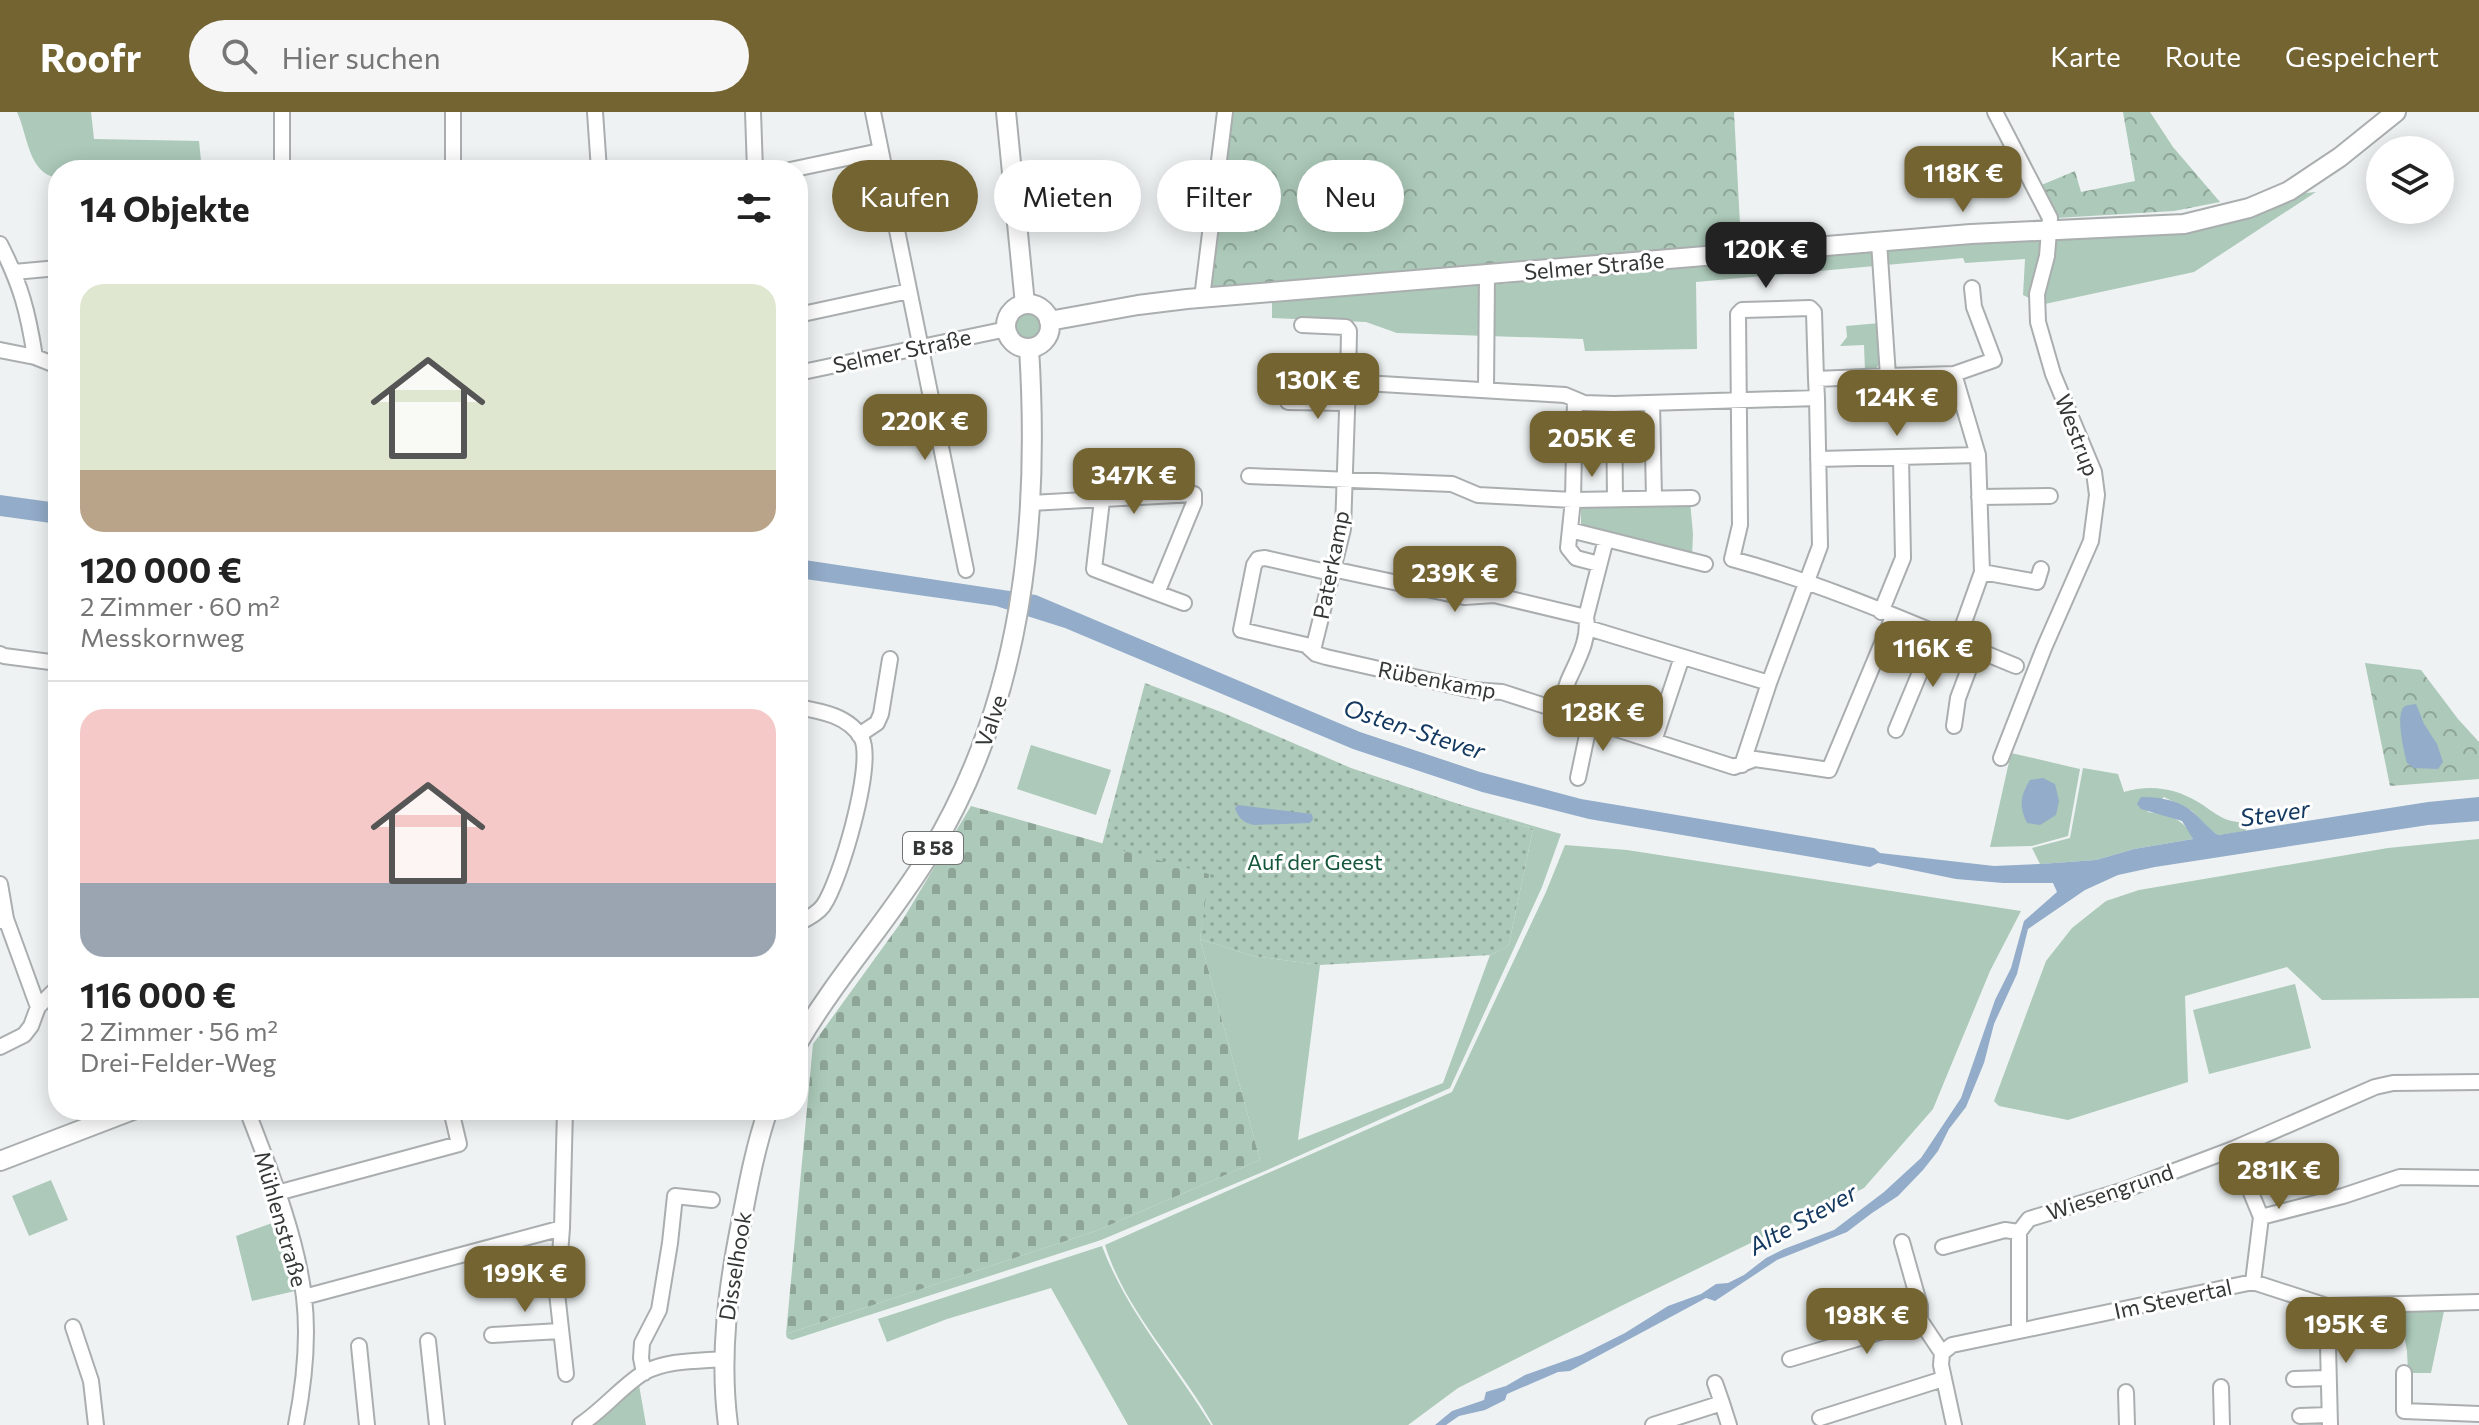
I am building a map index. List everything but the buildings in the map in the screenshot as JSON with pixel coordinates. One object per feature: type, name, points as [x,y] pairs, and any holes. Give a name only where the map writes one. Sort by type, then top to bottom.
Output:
[{"type":"main road","points":[[1006,112],[1025,304]]},
{"type":"main road","name":"Selmer Straße","points":[[1049,321],[1138,305],[1202,298],[2051,228],[2163,226],[2205,220],[2249,208],[2289,191],[2396,112]]},
{"type":"main road","points":[[1025,304],[1041,308],[1049,321],[1050,330],[1046,339],[1029,348],[1014,343],[1007,329],[1011,313],[1025,304]]},
{"type":"main road","name":"Valve","points":[[808,1028],[928,856],[966,787],[996,708],[1016,623],[1031,503],[1033,413],[1029,348]]},
{"type":"main road","points":[[0,1161],[107,1120]]},
{"type":"main road","name":"Disselhook","points":[[728,1425],[723,1359],[734,1259],[749,1178],[765,1120]]},
{"type":"street","points":[[282,112],[282,160]]},
{"type":"street","points":[[453,112],[453,160]]},
{"type":"street","points":[[595,112],[598,160]]},
{"type":"street","points":[[753,112],[755,160]]},
{"type":"street","points":[[873,112],[966,570]]},
{"type":"street","points":[[1202,298],[1225,112]]},
{"type":"street","points":[[1995,112],[2050,218],[2051,228]]},
{"type":"street","points":[[808,166],[880,151]]},
{"type":"street","name":"Westrup","points":[[2001,758],[2044,648],[2091,541],[2096,509],[2094,472],[2053,374],[2038,322],[2037,294],[2051,228]]},
{"type":"street","points":[[1879,242],[1888,376]]},
{"type":"street","points":[[0,244],[27,309],[35,357]]},
{"type":"street","points":[[14,272],[48,269]]},
{"type":"street","points":[[1486,390],[1487,275]]},
{"type":"street","points":[[1816,379],[1954,374],[1994,360],[1974,307],[1972,288]]},
{"type":"street","points":[[808,313],[909,291]]},
{"type":"street","points":[[1742,765],[1769,683],[1807,583],[1820,546],[1814,312],[1810,308],[1742,310],[1738,314],[1740,525],[1732,559],[1807,583],[2016,666]]},
{"type":"street","name":"Paterkamp","points":[[1302,325],[1346,327],[1349,331],[1343,529],[1313,650]]},
{"type":"street","name":"Selmer Straße","points":[[808,371],[1007,329]]},
{"type":"street","points":[[0,350],[48,362]]},
{"type":"street","points":[[1954,374],[1978,455],[1982,572],[1957,642]]},
{"type":"street","points":[[1348,382],[1565,395],[1584,403],[1817,398]]},
{"type":"street","points":[[1575,400],[1573,500],[1568,548],[1576,558],[1599,564]]},
{"type":"street","points":[[1288,402],[1347,403]]},
{"type":"street","points":[[1652,403],[1654,498]]},
{"type":"street","points":[[1614,404],[1615,499]]},
{"type":"street","points":[[1818,459],[1978,455]]},
{"type":"street","name":"Rübenkamp","points":[[1332,571],[1258,559],[1254,565],[1241,630],[1306,645],[1316,654],[1326,657],[1472,690],[1502,692],[1734,767],[1755,759],[1829,770],[1887,614],[1903,558],[1901,457]]},
{"type":"street","name":"Paterkamp","points":[[1249,476],[1345,480]]},
{"type":"street","points":[[1345,480],[1452,484],[1478,495],[1573,500],[1692,498]]},
{"type":"street","points":[[1031,503],[1194,494],[1194,503],[1157,593]]},
{"type":"street","points":[[1979,497],[2050,496]]},
{"type":"street","points":[[1102,500],[1094,569],[1184,603]]},
{"type":"street","points":[[1570,530],[1705,564]]},
{"type":"street","points":[[1559,710],[1578,663],[1606,539]]},
{"type":"street","points":[[1982,572],[2037,582],[2041,569]]},
{"type":"street","points":[[1332,571],[1464,597],[1494,595],[1769,683]]},
{"type":"street","points":[[1896,730],[1936,634]]},
{"type":"street","points":[[1954,726],[1958,698],[1976,650]]},
{"type":"street","points":[[0,654],[48,662]]},
{"type":"street","points":[[1654,741],[1682,657]]},
{"type":"street","points":[[859,735],[877,723],[881,714],[890,659]]},
{"type":"street","points":[[808,709],[830,714],[852,727],[859,735],[865,754],[864,773],[845,849],[823,906],[808,918]]},
{"type":"street","points":[[1578,778],[1590,721]]},
{"type":"street","points":[[0,884],[3,920],[38,1007]]},
{"type":"street","points":[[0,1047],[24,1035],[38,1007],[48,997]]},
{"type":"street","name":"Wiesengrund","points":[[2019,1232],[2029,1219],[2124,1190],[2233,1149],[2375,1087],[2393,1083],[2479,1082]]},
{"type":"street","name":"Mühlenstraße","points":[[251,1120],[277,1193],[304,1297],[306,1327],[296,1425]]},
{"type":"street","points":[[277,1193],[459,1144],[453,1120]]},
{"type":"street","points":[[565,1120],[557,1293],[566,1374]]},
{"type":"street","points":[[2233,1149],[2261,1217],[2253,1282]]},
{"type":"street","points":[[2261,1217],[2343,1196],[2400,1177],[2479,1178]]},
{"type":"street","points":[[644,1373],[642,1343],[659,1310],[675,1196],[712,1200]]},
{"type":"street","points":[[304,1297],[562,1228]]},
{"type":"street","points":[[1943,1247],[2005,1230],[2019,1232],[2019,1330]]},
{"type":"street","points":[[1902,1242],[1920,1306],[1920,1320],[1942,1353],[1943,1379],[1954,1425]]},
{"type":"street","name":"Im Stevertal","points":[[1942,1353],[1952,1345],[2253,1282],[2327,1306],[2479,1302]]},
{"type":"street","points":[[2300,1416],[2330,1420],[2327,1306]]},
{"type":"street","points":[[1790,1359],[1920,1320]]},
{"type":"street","points":[[73,1327],[91,1381],[96,1425]]},
{"type":"street","points":[[492,1335],[560,1331]]},
{"type":"street","points":[[428,1341],[437,1425]]},
{"type":"street","points":[[359,1346],[367,1425]]},
{"type":"street","points":[[580,1425],[644,1373],[677,1363],[723,1359]]},
{"type":"street","points":[[2404,1373],[2404,1411],[2479,1414]]},
{"type":"street","points":[[2294,1379],[2327,1378]]},
{"type":"street","points":[[1820,1418],[1943,1379]]},
{"type":"street","points":[[1715,1383],[1729,1425]]},
{"type":"street","points":[[2221,1387],[2222,1425]]},
{"type":"street","points":[[2126,1392],[2127,1425]]},
{"type":"street","points":[[1653,1425],[1722,1403]]},
{"type":"green space","points":[[17,112],[91,112],[94,139],[199,141],[201,160],[48,160],[48,175],[40,169],[30,152]]},
{"type":"green space","points":[[1228,112],[1734,112],[1741,243],[1207,293],[1214,232],[1281,232],[1281,160],[1222,160]]},
{"type":"green space","points":[[2123,112],[2150,112],[2173,147],[2220,202],[2174,211],[2056,218],[2039,186],[2075,171],[2081,192],[2135,181]]},
{"type":"green space","points":[[2316,192],[2194,272],[2040,305],[2059,232],[2129,232],[2294,194]]},
{"type":"green space","points":[[2049,233],[2033,300],[2023,295],[2025,259],[1965,263],[1963,258],[1696,282],[1697,349],[1585,351],[1583,339],[1397,333],[1366,322],[1272,318],[1272,296],[1457,282],[1459,287],[1511,283],[1512,277]]},
{"type":"green space","points":[[1029,311],[1040,315],[1044,326],[1040,337],[1029,341],[1018,337],[1014,326],[1018,315]]},
{"type":"green space","points":[[1880,323],[1882,360],[1875,370],[1865,371],[1864,345],[1840,346],[1847,337],[1846,326]]},
{"type":"green space","points":[[1690,501],[1692,556],[1581,526],[1581,509],[1587,503]]},
{"type":"green space","points":[[2365,663],[2421,670],[2479,742],[2479,779],[2390,786]]},
{"type":"green space","name":"Auf der Geest","points":[[1145,683],[1351,768],[1533,829],[1509,944],[1490,955],[1320,965],[1253,956],[1200,939],[1209,874],[1102,845]]},
{"type":"green space","points":[[1031,745],[1111,770],[1096,815],[1017,789]]},
{"type":"green space","points":[[2011,753],[2080,769],[2068,836],[2032,846],[1990,847]]},
{"type":"green space","points":[[2083,768],[2118,774],[2124,792],[2153,788],[2180,793],[2225,819],[2244,822],[2246,831],[2218,835],[2192,811],[2164,797],[2147,812],[2181,822],[2193,839],[2134,849],[2096,860],[2040,864],[2032,848],[2070,838]]},
{"type":"green space","points":[[1421,793],[1561,834],[1542,887],[1450,1088],[1101,1240],[792,1340],[787,1338],[786,1334],[1096,1231],[1260,1160],[1200,939],[1253,956],[1320,965],[1298,1140],[1443,1083],[1490,955],[1509,944],[1533,829]]},
{"type":"green space","points":[[971,806],[1210,874],[1200,939],[1260,1160],[1096,1231],[786,1334],[813,1044],[902,921]]},
{"type":"green space","points":[[2479,839],[2479,998],[2322,1000],[2287,967],[2185,996],[2188,1082],[2068,1120],[1999,1106],[1994,1101],[2046,961],[2072,928],[2106,901],[2139,890],[2388,848]]},
{"type":"green space","points":[[1565,845],[1627,850],[2021,911],[1990,971],[1933,1109],[1864,1188],[1458,1388],[1408,1425],[1213,1425],[1139,1315],[1105,1245],[1452,1092]]},
{"type":"green space","points":[[2295,984],[2311,1048],[2209,1074],[2193,1010]]},
{"type":"green space","points":[[51,1180],[68,1220],[29,1236],[12,1196]]},
{"type":"green space","points":[[275,1222],[295,1291],[252,1301],[236,1236]]},
{"type":"green space","points":[[1102,1246],[1138,1316],[1211,1425],[1128,1425],[1051,1288],[947,1319],[887,1342],[878,1319]]},
{"type":"green space","points":[[2399,1310],[2444,1311],[2431,1373],[2408,1373]]},
{"type":"green space","points":[[639,1385],[646,1425],[595,1425],[594,1420]]},
{"type":"water","points":[[0,495],[48,502],[48,523],[0,516]]},
{"type":"water","points":[[808,561],[1036,595],[1360,732],[1480,772],[1581,799],[1874,848],[1880,853],[1994,866],[2040,864],[2096,860],[2134,849],[2193,839],[2182,821],[2141,809],[2137,804],[2141,797],[2183,805],[2218,835],[2479,797],[2479,821],[2428,825],[2155,867],[2118,875],[2085,890],[2028,929],[2017,974],[1994,1024],[1984,1063],[1966,1107],[1949,1129],[1938,1151],[1898,1196],[1847,1232],[1777,1260],[1715,1301],[1706,1298],[1570,1371],[1558,1372],[1507,1394],[1505,1400],[1485,1410],[1459,1416],[1446,1425],[1435,1425],[1452,1411],[1484,1400],[1486,1392],[1581,1355],[1625,1333],[1668,1306],[1701,1294],[1716,1284],[1728,1283],[1784,1249],[1834,1230],[1884,1192],[1921,1158],[1961,1098],[1995,1000],[2011,968],[2024,921],[2057,892],[2053,883],[1956,879],[1878,863],[1870,867],[1589,819],[1482,792],[1353,749],[1065,628],[996,606],[808,579]]},
{"type":"water","points":[[2416,704],[2437,744],[2443,762],[2438,769],[2414,768],[2407,763],[2401,735],[2401,712],[2406,706]]},
{"type":"water","points":[[2043,778],[2055,784],[2059,801],[2056,815],[2040,825],[2027,823],[2022,807],[2024,791],[2030,780]]},
{"type":"water","points":[[1238,805],[1312,814],[1313,819],[1310,823],[1254,825],[1240,817],[1235,808]]},
{"type":"water label","name":"Osten-Stever","points":[[1414,730]]},
{"type":"water label","name":"Stever","points":[[2275,814]]},
{"type":"water label","name":"Alte Stever","points":[[1803,1220]]}]
